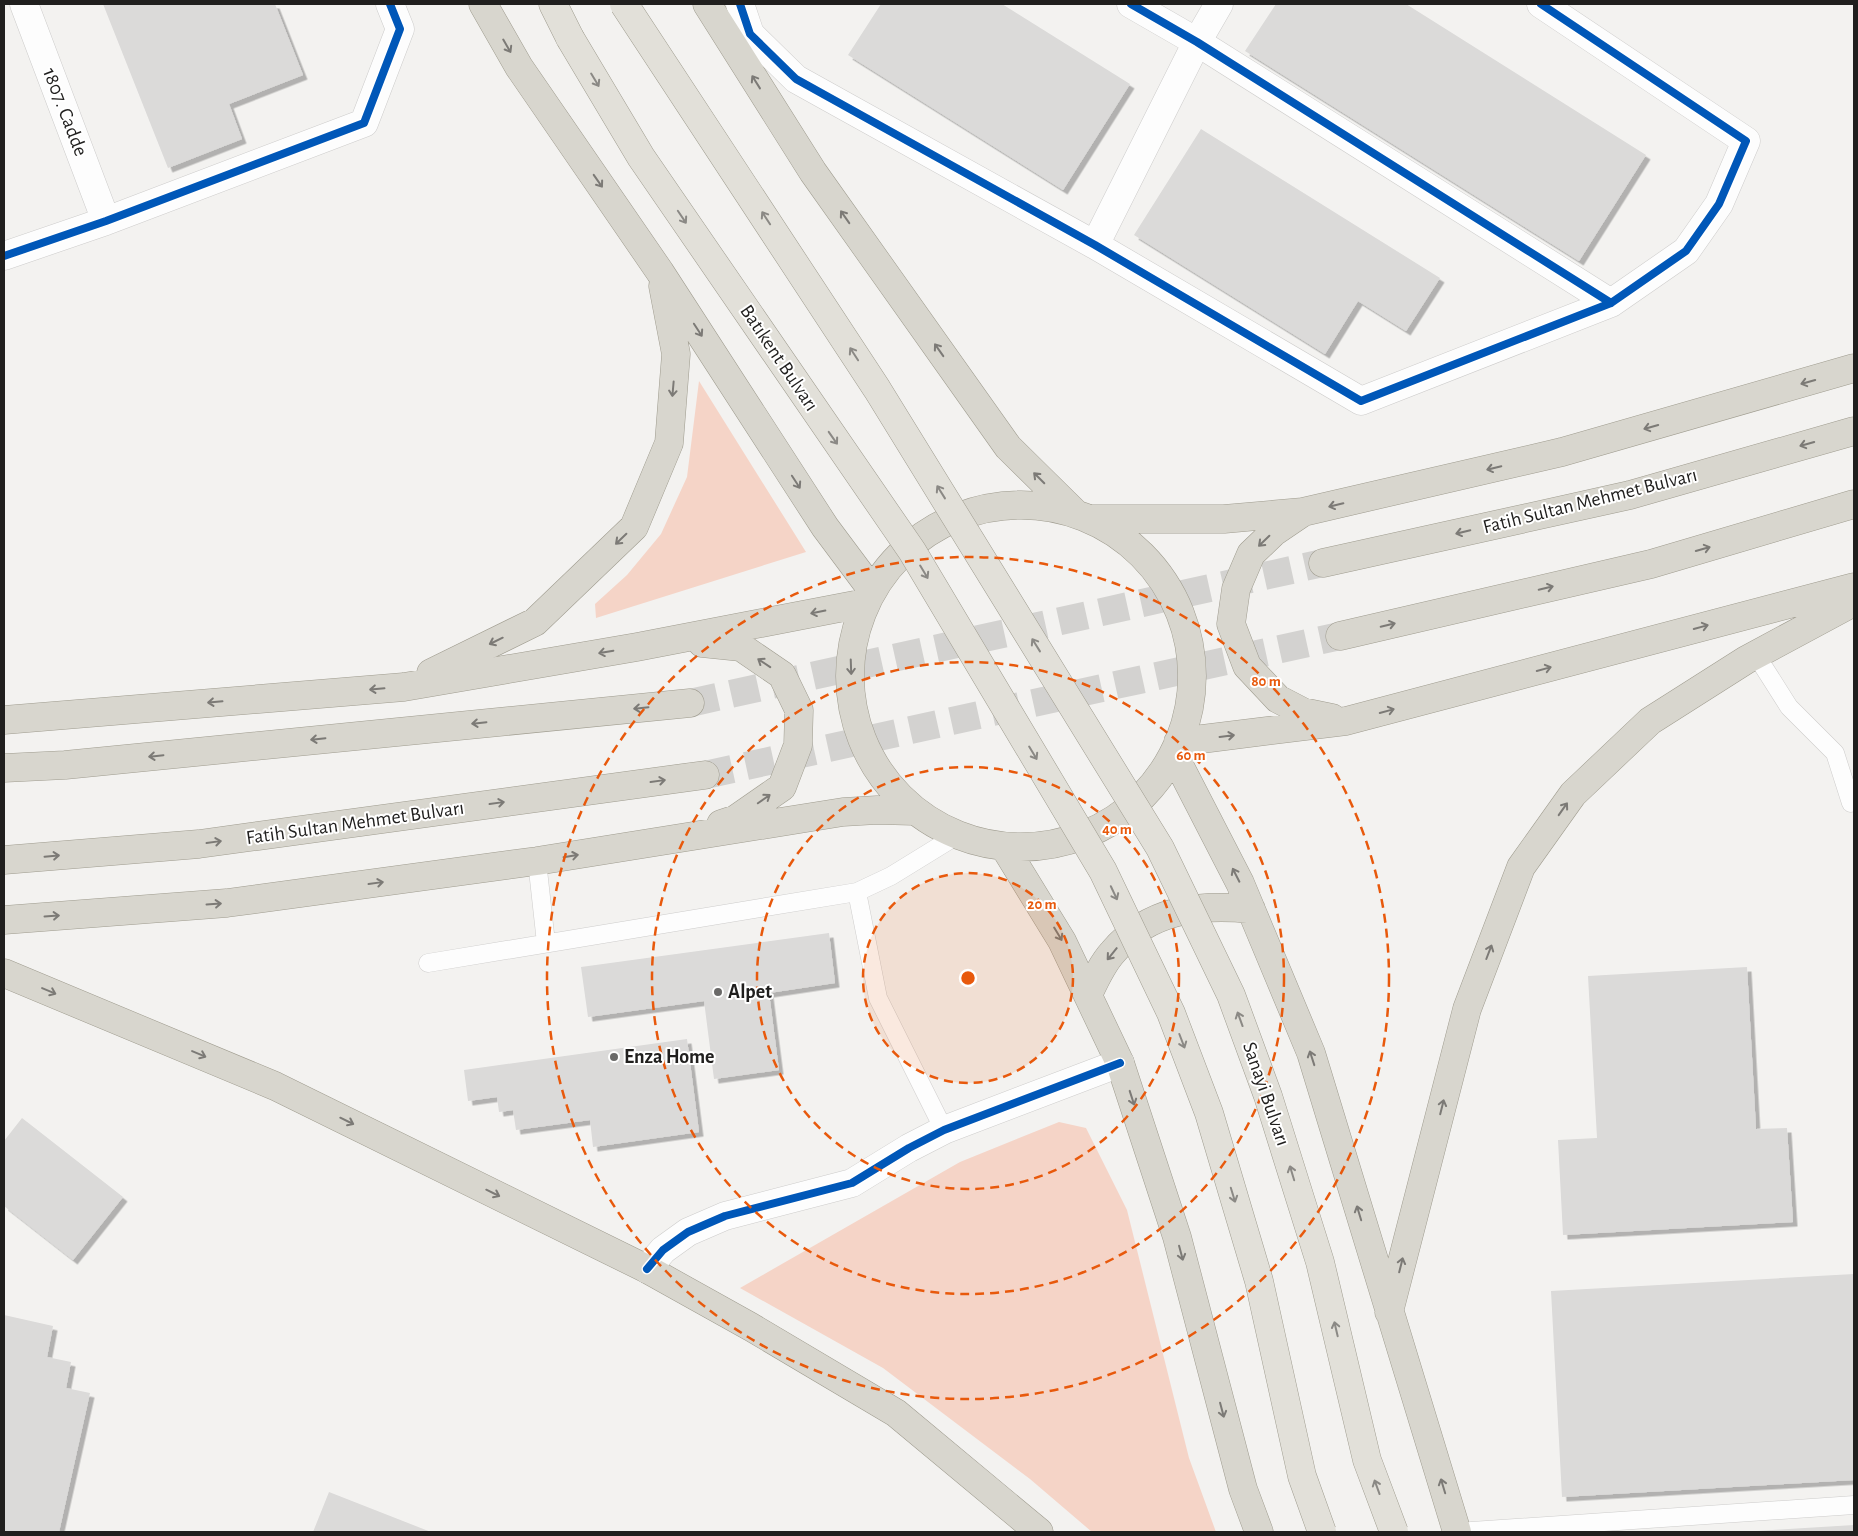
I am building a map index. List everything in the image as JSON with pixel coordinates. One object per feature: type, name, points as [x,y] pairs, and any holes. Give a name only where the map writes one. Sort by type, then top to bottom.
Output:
[{"type":"highway","points":[[483,4],[519,67],[660,272],[869,596]]},
{"type":"highway","points":[[707,4],[813,172],[1008,447],[1080,516],[1126,540],[1167,584],[1190,639],[1192,698],[1176,748],[1150,789],[1118,819],[1064,843],[1005,848],[956,836],[913,811],[874,767],[852,712],[850,652],[869,596],[898,554],[956,517],[1014,504],[1080,516],[1160,520],[1224,518],[1303,512],[1562,452],[1854,368]]},
{"type":"highway","points":[[404,686],[535,622],[634,527],[669,443],[676,354],[660,272]]},
{"type":"highway","name":"Fatih Sultan Mehmet Bulvarı","points":[[1323,563],[1630,495],[1854,431]]},
{"type":"highway","points":[[1340,636],[1651,564],[1854,504]]},
{"type":"highway","points":[[1303,512],[1274,532],[1251,554],[1236,589],[1231,624],[1247,666],[1278,699],[1303,712],[1346,722]]},
{"type":"highway","points":[[1176,748],[1346,722],[1854,587]]},
{"type":"highway","points":[[4,720],[404,686],[637,647],[869,596]]},
{"type":"highway","points":[[1389,1312],[1467,1009],[1521,867],[1573,794],[1650,721],[1756,655],[1854,602]]},
{"type":"highway","points":[[637,647],[694,642],[740,647],[782,675],[799,710],[798,745],[782,787],[736,819],[672,840]]},
{"type":"highway","points":[[4,768],[65,765],[690,703]]},
{"type":"highway","points":[[1176,748],[1240,883],[1311,1053],[1457,1532]]},
{"type":"highway","name":"Fatih Sultan Mehmet Bulvarı","points":[[4,860],[199,844],[705,775]]},
{"type":"highway","points":[[4,920],[227,903],[537,861],[843,812],[877,810],[913,811]]},
{"type":"highway","points":[[1005,848],[1062,941],[1120,1063],[1177,1237],[1243,1489],[1259,1532]]},
{"type":"highway","points":[[1088,995],[1099,972],[1113,951],[1136,932],[1161,917],[1193,908],[1226,906],[1251,909]]},
{"type":"highway","points":[[4,973],[275,1086],[647,1269],[751,1327],[896,1413],[1039,1532]]},
{"type":"main road","name":"Batıkent Bulvarı","points":[[553,4],[570,38],[641,157],[912,551],[1103,871],[1174,1022],[1209,1113],[1259,1281],[1302,1476],[1322,1532]]},
{"type":"main road","name":"Sanayi Bulvarı","points":[[624,4],[877,389],[1160,848],[1231,995],[1268,1096],[1320,1262],[1367,1460],[1394,1532]]},
{"type":"street","name":"1807. Cadde","points":[[24,4],[106,221]]},
{"type":"street","points":[[4,256],[106,221],[364,123],[400,30],[390,4]]},
{"type":"street","points":[[740,4],[750,34],[796,79],[1095,245],[1361,401],[1611,303],[1686,251],[1719,204],[1746,142],[1541,4]]},
{"type":"street","points":[[1131,4],[1197,42],[1611,303]]},
{"type":"street","points":[[1095,245],[1197,42],[1219,4]]},
{"type":"street","points":[[647,1269],[663,1250],[688,1232],[725,1216],[852,1183],[909,1148],[944,1130],[1120,1063]]},
{"type":"lane","points":[[1756,655],[1789,707],[1835,753],[1851,802]]},
{"type":"lane","points":[[428,963],[857,892],[891,876],[956,836]]},
{"type":"lane","points":[[537,861],[546,944]]},
{"type":"lane","points":[[857,892],[878,998],[944,1130]]},
{"type":"lane","points":[[1457,1532],[1854,1505]]},
{"type":"shaded area","points":[[699,381],[806,552],[596,618],[595,604],[627,575],[661,534],[687,477]]},
{"type":"shaded area","points":[[1059,1122],[1086,1128],[1127,1210],[1189,1458],[1216,1532],[1092,1532],[1030,1479],[883,1368],[740,1288],[960,1162]]},
{"type":"building","points":[[103,4],[275,4],[303,75],[229,104],[242,139],[168,168]]},
{"type":"building","points":[[881,4],[1002,4],[1130,84],[1063,190],[848,55]]},
{"type":"building","points":[[1276,4],[1406,4],[1646,155],[1579,261],[1245,51]]},
{"type":"building","points":[[1201,129],[1440,278],[1406,331],[1358,301],[1325,354],[1134,235]]},
{"type":"building","points":[[829,933],[835,983],[769,993],[779,1070],[714,1079],[704,1001],[588,1017],[581,967]]},
{"type":"building","points":[[1747,967],[1756,1129],[1787,1128],[1793,1222],[1563,1235],[1558,1140],[1597,1138],[1588,976]]},
{"type":"building","points":[[687,1039],[699,1132],[593,1147],[590,1120],[516,1130],[513,1110],[499,1112],[497,1097],[468,1101],[464,1070]]},
{"type":"building","points":[[22,1118],[123,1197],[73,1260],[4,1206],[4,1141]]},
{"type":"building","points":[[1854,1274],[1854,1480],[1562,1497],[1551,1291]]},
{"type":"building","points":[[4,1315],[53,1326],[47,1357],[71,1362],[66,1388],[90,1393],[59,1532],[4,1532]]},
{"type":"building","points":[[329,1492],[431,1532],[313,1532]]},
{"type":"building","points":[[1854,1525],[1854,1532],[1756,1532],[1756,1531]]},
{"type":"tunnel","points":[[690,703],[1323,563]]},
{"type":"tunnel","points":[[705,775],[1340,636]]},
{"type":"cycle path","points":[[4,256],[106,221],[364,123],[400,29],[390,4]]},
{"type":"cycle path","points":[[740,4],[750,34],[796,79],[1095,245],[1361,401],[1611,303],[1686,251],[1719,204],[1746,141],[1541,4]]},
{"type":"cycle path","points":[[1131,4],[1197,42],[1611,303]]},
{"type":"cycle path","points":[[647,1269],[663,1250],[688,1232],[725,1216],[852,1183],[909,1148],[944,1130],[1120,1063]]},
{"type":"place","name":"Alpet","points":[[718,992]]},
{"type":"place","name":"Enza Home","points":[[614,1057]]}]
